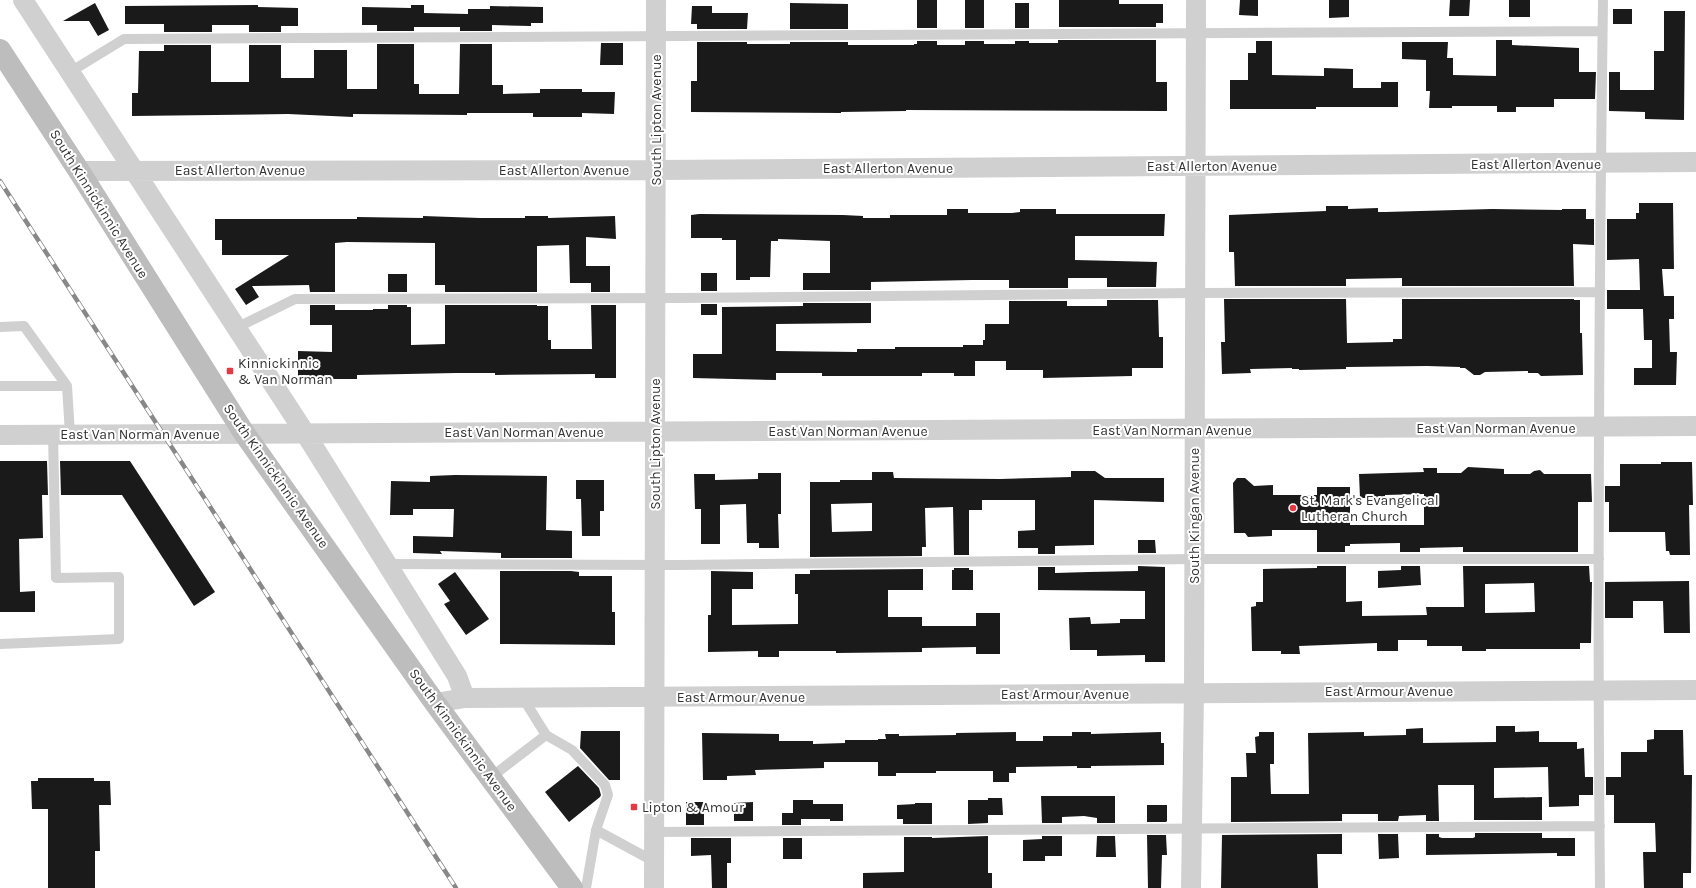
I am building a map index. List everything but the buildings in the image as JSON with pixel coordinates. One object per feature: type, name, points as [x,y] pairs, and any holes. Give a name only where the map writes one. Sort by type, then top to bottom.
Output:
[{"type":"street","name":"South Kinnickinnic Avenue","points":[[23,0],[306,433],[457,676],[465,698]]},
{"type":"street","name":"South Lipton Avenue","points":[[654,888],[656,0]]},
{"type":"street","name":"South Kingan Avenue","points":[[1191,888],[1194,693],[1196,0]]},
{"type":"street","name":"South Kinnickinnic Avenue","points":[[0,50],[79,171],[244,433],[435,703],[572,888]]},
{"type":"street","name":"East Allerton Avenue","points":[[79,171],[656,170],[1696,162]]},
{"type":"street","name":"East Van Norman Avenue","points":[[0,434],[1194,430],[1696,426]]},
{"type":"street","name":"East Armour Avenue","points":[[435,703],[465,698],[1696,690]]},
{"type":"lane","points":[[1600,888],[1600,163],[1603,0]]},
{"type":"lane","points":[[70,72],[124,39],[1602,31]]},
{"type":"lane","points":[[236,328],[295,299],[1600,292]]},
{"type":"lane","points":[[0,327],[24,326],[67,386],[62,434],[56,578],[119,577],[119,639],[0,644]]},
{"type":"lane","points":[[0,386],[67,386]]},
{"type":"lane","points":[[387,564],[654,565],[1194,559],[1599,559]]},
{"type":"lane","points":[[523,698],[546,735],[572,750],[605,785],[608,795],[596,830],[586,888]]},
{"type":"lane","points":[[490,778],[546,735]]},
{"type":"lane","points":[[655,832],[1600,826]]},
{"type":"lane","points":[[596,830],[655,862]]},
{"type":"railway","points":[[0,181],[456,888]]},
{"type":"place","name":"Kinnickinnic & Van Norman","points":[[230,371]]},
{"type":"place","name":"St. Mark's Evangelical Lutheran Church","points":[[1293,508]]},
{"type":"place","name":"Lipton & Amour","points":[[634,807]]}]
